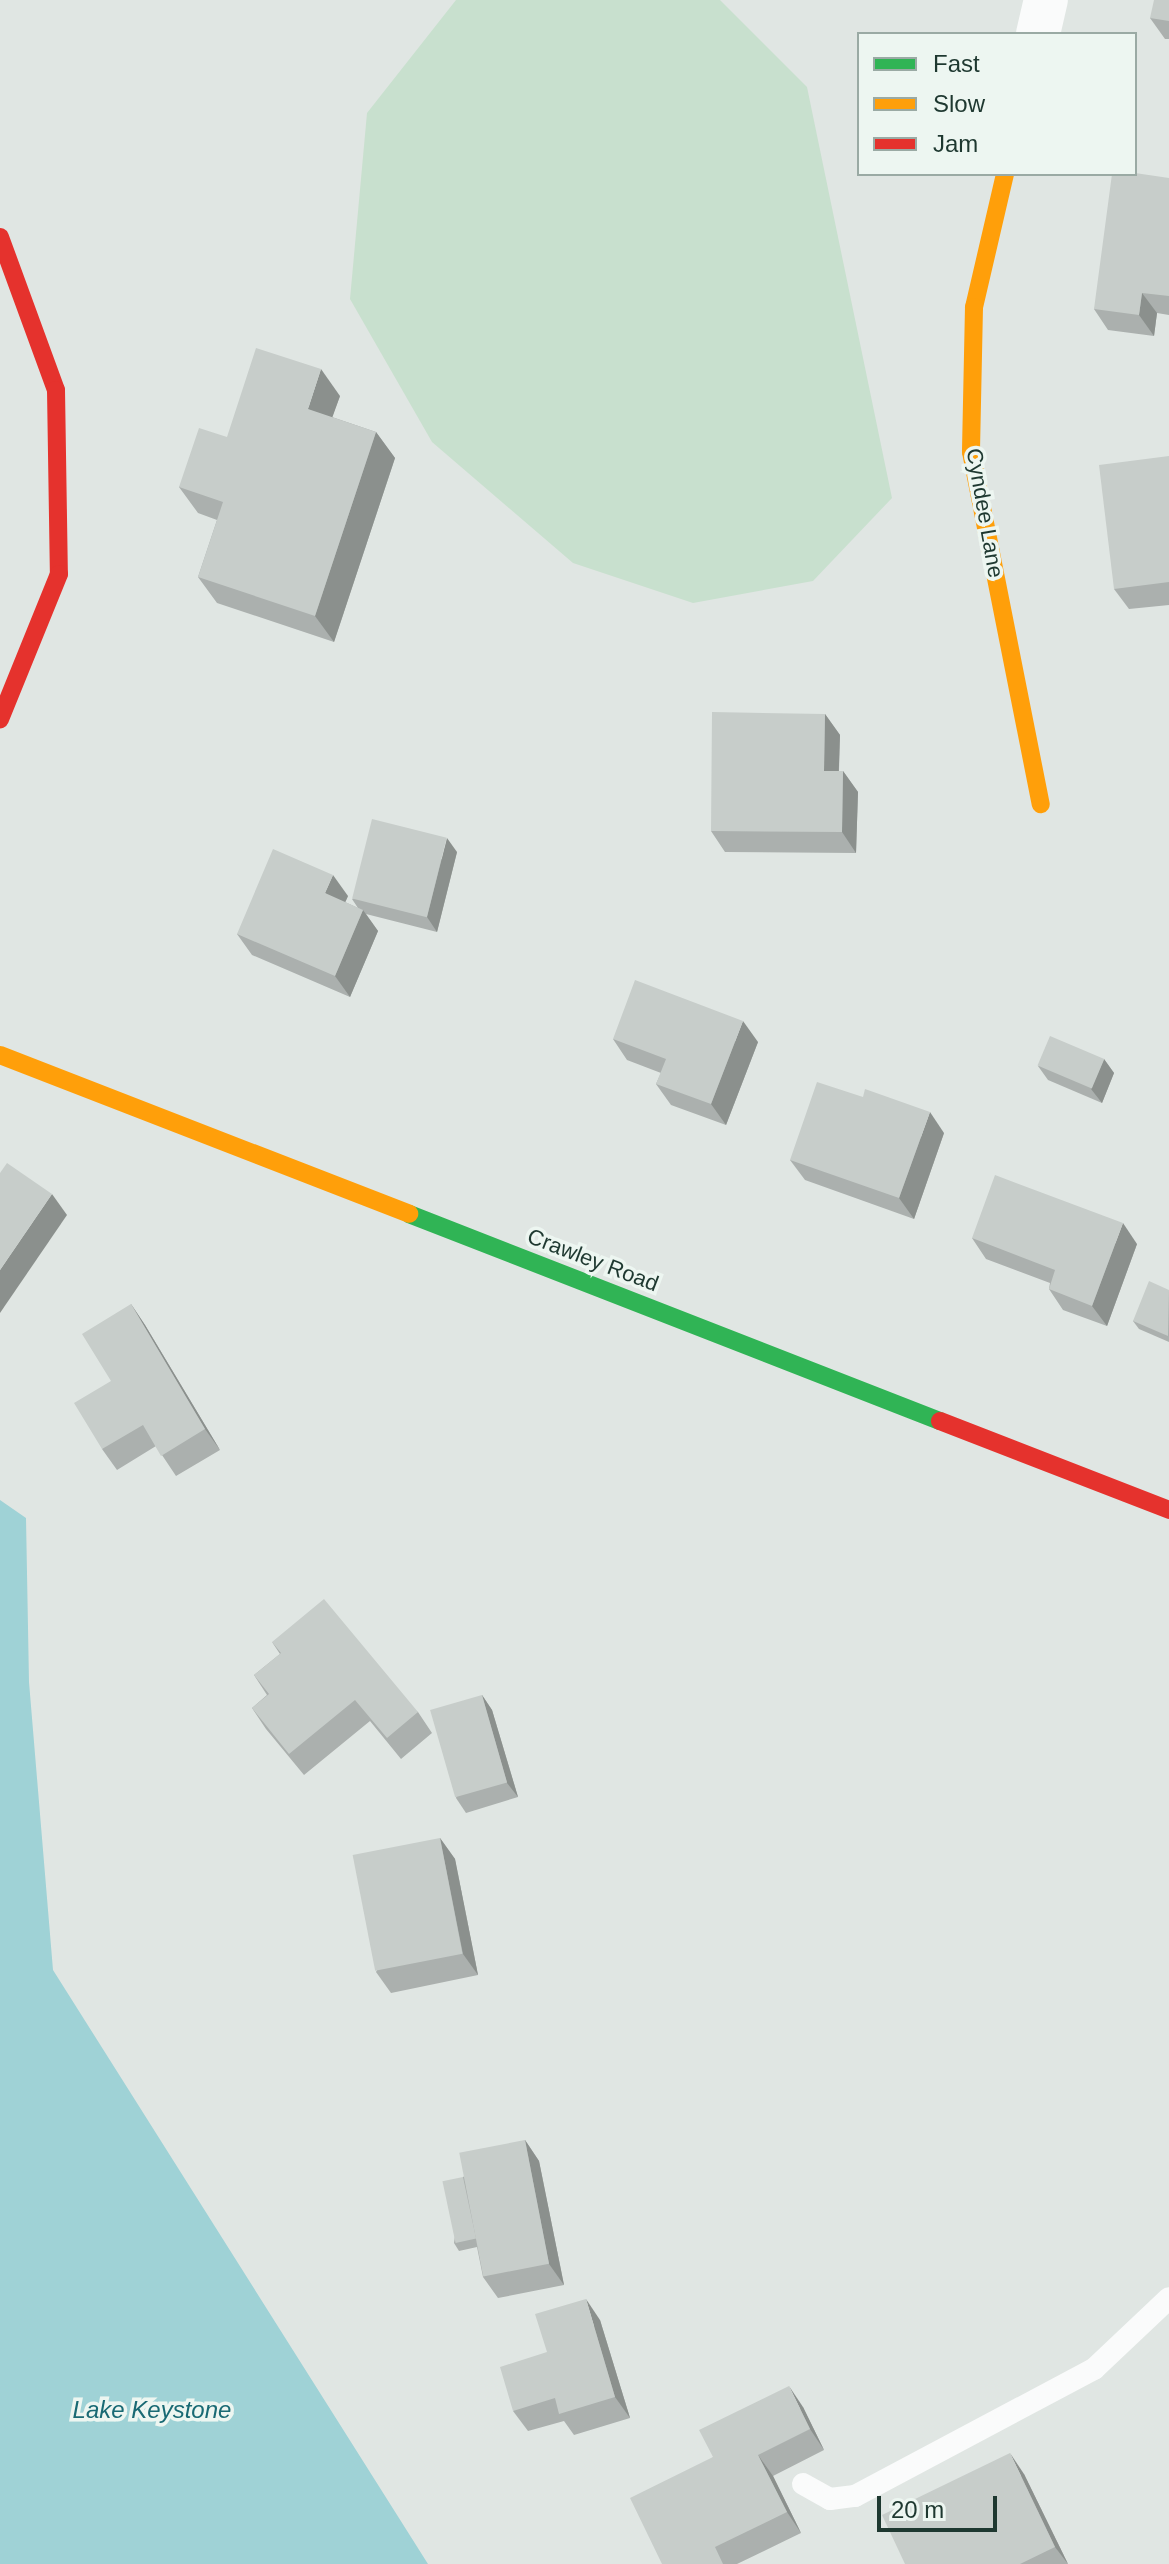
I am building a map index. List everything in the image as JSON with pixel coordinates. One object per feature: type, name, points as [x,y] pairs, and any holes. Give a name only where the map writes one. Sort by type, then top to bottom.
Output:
[{"type":"street","points":[[1038,32],[1046,0]]},
{"type":"street","name":"Cyndee Lane","points":[[1005,176],[974,307],[971,452],[1041,804]]},
{"type":"street","points":[[0,237],[56,390],[59,574],[0,719]]},
{"type":"street","name":"Crawley Road","points":[[0,1055],[1169,1510]]},
{"type":"lane","points":[[803,2484],[830,2499],[855,2496],[1094,2369],[1169,2298]]},
{"type":"green space","points":[[456,0],[720,0],[807,87],[892,498],[813,581],[693,603],[573,563],[432,442],[350,299],[367,113]]},
{"type":"water","name":"Lake Keystone","points":[[0,1500],[26,1518],[29,1682],[53,1970],[428,2564],[0,2564]]},
{"type":"building","points":[[1154,0],[1169,0],[1169,21],[1150,18]]},
{"type":"building","points":[[1137,173],[1169,178],[1169,296],[1142,293],[1139,315],[1094,309],[1112,176],[1137,176]]},
{"type":"building","points":[[256,348],[321,369],[308,409],[376,432],[315,616],[198,577],[223,502],[179,487],[199,428],[227,437]]},
{"type":"building","points":[[1169,456],[1169,582],[1114,589],[1099,465]]},
{"type":"building","points":[[712,712],[825,714],[824,771],[843,771],[842,832],[711,831]]},
{"type":"building","points":[[372,819],[447,838],[427,917],[352,899]]},
{"type":"building","points":[[273,849],[333,875],[325,893],[363,910],[335,976],[237,934]]},
{"type":"building","points":[[635,980],[743,1021],[711,1104],[656,1084],[666,1059],[613,1039]]},
{"type":"building","points":[[1050,1036],[1104,1059],[1092,1089],[1037,1065]]},
{"type":"building","points":[[817,1082],[863,1097],[865,1089],[930,1112],[899,1198],[790,1160]]},
{"type":"building","points":[[7,1163],[52,1194],[0,1270],[0,1173]]},
{"type":"building","points":[[995,1175],[1123,1223],[1092,1306],[1049,1289],[1055,1270],[972,1238]]},
{"type":"building","points":[[1149,1281],[1169,1290],[1168,1336],[1133,1321]]},
{"type":"building","points":[[131,1304],[205,1429],[161,1456],[143,1425],[102,1449],[74,1403],[111,1381],[82,1334]]},
{"type":"building","points":[[324,1599],[418,1712],[387,1738],[355,1700],[289,1754],[252,1708],[269,1694],[254,1675],[281,1653],[272,1642]]},
{"type":"building","points":[[482,1695],[507,1782],[455,1797],[430,1710]]},
{"type":"building","points":[[440,1838],[463,1954],[375,1971],[353,1855]]},
{"type":"building","points":[[525,2140],[549,2264],[483,2276],[459,2153]]},
{"type":"building","points":[[463,2177],[476,2239],[456,2243],[442,2181]]},
{"type":"building","points":[[586,2299],[615,2397],[559,2414],[555,2398],[513,2411],[500,2367],[547,2352],[535,2314]]},
{"type":"building","points":[[789,2386],[810,2429],[758,2455],[787,2512],[715,2547],[723,2564],[662,2564],[630,2498],[713,2457],[699,2430]]},
{"type":"building","points":[[1010,2453],[1055,2547],[1020,2564],[905,2564],[882,2515]]},
{"type":"traffic: fast","points":[[409,1214],[940,1421]]},
{"type":"traffic: slow","points":[[1005,176],[974,307],[971,452],[1041,804]]},
{"type":"traffic: slow","points":[[0,1055],[409,1214]]},
{"type":"traffic: jam","points":[[0,237],[56,390],[59,574],[0,719]]},
{"type":"traffic: jam","points":[[940,1421],[1169,1510]]}]
